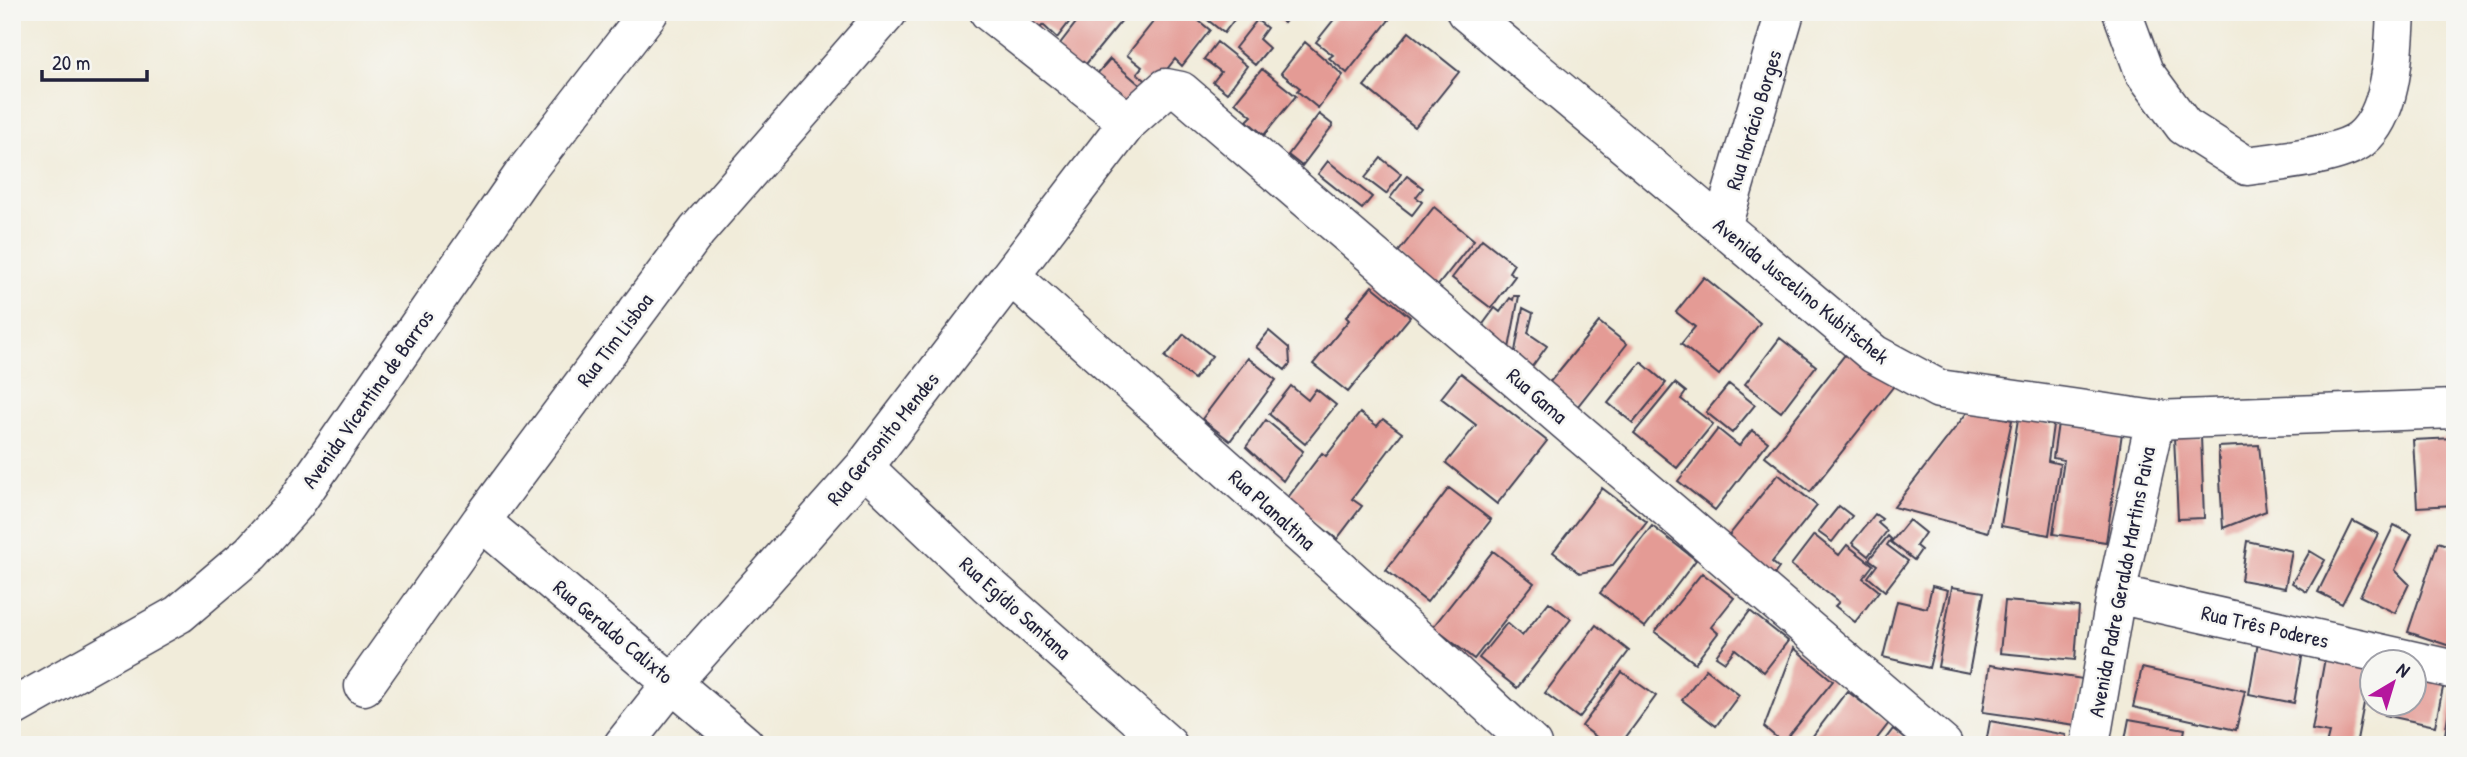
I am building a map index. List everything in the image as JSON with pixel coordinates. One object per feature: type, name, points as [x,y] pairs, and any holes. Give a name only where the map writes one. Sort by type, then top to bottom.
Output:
[{"type":"street","name":"Avenida Vicentina de Barros","points":[[12,708],[179,614],[251,553],[295,504],[522,177],[649,12]]},
{"type":"street","name":"Rua Tim Lisboa","points":[[365,686],[481,521],[696,230],[888,12]]},
{"type":"street","points":[[989,12],[1128,122]]},
{"type":"street","name":"Avenida Juscelino Kubitschek","points":[[1466,12],[1874,354],[1939,389],[2155,420],[2455,409]]},
{"type":"street","name":"Rua Horácio Borges","points":[[1722,227],[1785,12]]},
{"type":"street","points":[[2122,12],[2144,72],[2184,126],[2247,166],[2326,153],[2361,139],[2382,111],[2394,50],[2396,12]]},
{"type":"street","name":"Rua Gama","points":[[1128,122],[1166,88],[1181,91],[1943,745]]},
{"type":"street","name":"Rua Gersonito Mendes","points":[[623,745],[673,682],[864,467],[1128,122]]},
{"type":"street","name":"Rua Planaltina","points":[[1011,276],[1429,649],[1532,745]]},
{"type":"street","name":"Avenida Padre Geraldo Martins Paiva","points":[[2091,745],[2116,594],[2155,420]]},
{"type":"street","name":"Rua Egídio Santana","points":[[864,467],[987,584],[1168,745]]},
{"type":"street","name":"Rua Geraldo Calixto","points":[[481,521],[744,745]]},
{"type":"street","name":"Rua Três Poderes","points":[[2116,594],[2455,670]]},
{"type":"building","points":[[1012,12],[1077,12],[1057,38],[1043,25],[1031,38]]},
{"type":"building","points":[[1100,12],[1127,14],[1077,75],[1052,54],[1082,15],[1091,23]]},
{"type":"building","points":[[1161,12],[1188,12],[1210,30],[1182,66],[1175,59],[1153,87],[1137,73],[1142,67],[1127,55]]},
{"type":"building","points":[[1207,12],[1240,12],[1224,33],[1204,17]]},
{"type":"building","points":[[1271,12],[1293,12],[1284,23]]},
{"type":"building","points":[[1340,12],[1378,12],[1389,20],[1347,73],[1329,58],[1333,55],[1316,42]]},
{"type":"building","points":[[1257,20],[1267,28],[1259,39],[1269,48],[1255,65],[1235,48]]},
{"type":"building","points":[[1409,32],[1459,72],[1415,127],[1364,86]]},
{"type":"building","points":[[1217,42],[1247,66],[1227,93],[1213,82],[1221,72],[1204,59]]},
{"type":"building","points":[[1305,42],[1343,75],[1318,108],[1297,91],[1300,88],[1281,73]]},
{"type":"building","points":[[1110,59],[1140,85],[1122,108],[1090,82]]},
{"type":"building","points":[[1262,69],[1296,96],[1264,135],[1247,121],[1252,116],[1235,102]]},
{"type":"building","points":[[1319,114],[1333,125],[1302,166],[1288,155]]},
{"type":"building","points":[[1381,158],[1401,174],[1386,194],[1365,178]]},
{"type":"building","points":[[1328,161],[1372,197],[1362,209],[1318,174]]},
{"type":"building","points":[[1407,176],[1423,188],[1416,197],[1422,202],[1412,215],[1390,198]]},
{"type":"building","points":[[1434,207],[1474,240],[1436,288],[1396,255]]},
{"type":"building","points":[[1482,239],[1514,264],[1509,272],[1515,276],[1491,308],[1452,278]]},
{"type":"building","points":[[1704,277],[1760,323],[1719,375],[1681,344],[1695,327],[1676,312]]},
{"type":"building","points":[[1372,286],[1410,317],[1348,392],[1313,364],[1349,320],[1346,317]]},
{"type":"building","points":[[1514,296],[1519,296],[1507,359],[1475,335],[1495,308],[1500,312]]},
{"type":"building","points":[[1523,308],[1533,313],[1528,333],[1547,346],[1528,372],[1513,362]]},
{"type":"building","points":[[1599,322],[1627,344],[1577,407],[1549,383]]},
{"type":"building","points":[[1269,331],[1289,348],[1290,364],[1285,370],[1256,347]]},
{"type":"building","points":[[1184,334],[1212,356],[1194,379],[1165,357]]},
{"type":"building","points":[[1780,338],[1816,366],[1781,412],[1745,384]]},
{"type":"building","points":[[1852,346],[1897,382],[1810,492],[1765,456]]},
{"type":"building","points":[[1248,358],[1276,380],[1230,441],[1202,419]]},
{"type":"building","points":[[1641,362],[1666,383],[1633,423],[1608,403]]},
{"type":"building","points":[[1461,373],[1547,441],[1497,504],[1446,463],[1476,425],[1441,398]]},
{"type":"building","points":[[1675,383],[1686,392],[1681,399],[1713,424],[1677,468],[1634,433]]},
{"type":"building","points":[[1729,384],[1755,405],[1732,433],[1706,412]]},
{"type":"building","points":[[1291,386],[1308,400],[1316,389],[1336,405],[1305,444],[1269,414]]},
{"type":"building","points":[[1969,410],[2012,420],[1988,532],[1894,507]]},
{"type":"building","points":[[1360,413],[1377,426],[1383,419],[1402,433],[1352,499],[1362,506],[1337,539],[1286,500],[1322,453],[1326,456]]},
{"type":"building","points":[[2018,419],[2053,425],[2048,461],[2060,464],[2049,535],[2001,526]]},
{"type":"building","points":[[1266,420],[1303,451],[1283,481],[1246,447]]},
{"type":"building","points":[[2058,423],[2122,433],[2106,542],[2053,534],[2064,460],[2053,458]]},
{"type":"building","points":[[1718,429],[1739,446],[1752,430],[1768,442],[1715,510],[1678,481]]},
{"type":"building","points":[[2201,436],[2204,518],[2178,519],[2174,437]]},
{"type":"building","points":[[2455,438],[2455,505],[2417,507],[2413,440]]},
{"type":"building","points":[[2259,445],[2266,511],[2223,528],[2218,447]]},
{"type":"building","points":[[1778,474],[1817,506],[1772,562],[1779,568],[1770,580],[1723,543]]},
{"type":"building","points":[[1449,488],[1491,520],[1427,602],[1386,570]]},
{"type":"building","points":[[1602,488],[1647,522],[1612,566],[1580,573],[1553,552]]},
{"type":"building","points":[[1839,506],[1852,516],[1832,542],[1818,532]]},
{"type":"building","points":[[1875,514],[1882,519],[1878,523],[1887,531],[1868,556],[1852,543]]},
{"type":"building","points":[[1909,520],[1925,533],[1916,546],[1921,550],[1914,560],[1891,542]]},
{"type":"building","points":[[2353,521],[2378,534],[2342,604],[2318,592]]},
{"type":"building","points":[[2394,525],[2412,534],[2395,570],[2409,584],[2395,613],[2360,596]]},
{"type":"building","points":[[1652,526],[1696,560],[1645,627],[1600,593]]},
{"type":"building","points":[[1814,535],[1839,555],[1847,545],[1873,565],[1863,578],[1879,591],[1855,622],[1835,606],[1839,602],[1791,565]]},
{"type":"building","points":[[1888,536],[1891,539],[1887,545],[1908,561],[1885,591],[1868,577],[1877,565],[1869,559]]},
{"type":"building","points":[[2247,541],[2292,551],[2285,588],[2241,580]]},
{"type":"building","points":[[2438,542],[2455,548],[2453,647],[2408,632]]},
{"type":"building","points":[[1493,551],[1534,583],[1474,659],[1433,627]]},
{"type":"building","points":[[2310,551],[2325,560],[2307,592],[2292,583]]},
{"type":"building","points":[[1702,573],[1734,598],[1711,627],[1718,633],[1695,663],[1655,632]]},
{"type":"building","points":[[1932,586],[1948,590],[1929,668],[1883,657],[1897,601],[1927,608]]},
{"type":"building","points":[[1952,587],[1984,592],[1969,673],[1938,667]]},
{"type":"building","points":[[2005,601],[2079,607],[2075,660],[2000,653]]},
{"type":"building","points":[[1549,602],[1571,619],[1517,688],[1479,658],[1507,623],[1522,636]]},
{"type":"building","points":[[1750,611],[1788,641],[1764,672],[1735,649],[1725,662],[1716,656]]},
{"type":"building","points":[[1596,625],[1629,651],[1579,718],[1545,693]]},
{"type":"building","points":[[2259,637],[2304,646],[2294,703],[2249,694]]},
{"type":"building","points":[[1794,648],[1833,681],[1783,743],[1764,727]]},
{"type":"building","points":[[2325,658],[2358,664],[2358,718],[2361,718],[2356,745],[2326,745],[2329,733],[2312,730]]},
{"type":"building","points":[[1990,665],[2083,679],[2076,725],[1983,712]]},
{"type":"building","points":[[2142,668],[2245,691],[2236,730],[2133,707]]},
{"type":"building","points":[[1706,669],[1739,695],[1716,726],[1682,700]]},
{"type":"building","points":[[1622,672],[1656,696],[1620,745],[1594,745],[1599,739],[1582,726]]},
{"type":"building","points":[[2428,679],[2444,683],[2435,726],[2398,718],[2428,718]]},
{"type":"building","points":[[2455,683],[2455,737],[2445,735]]},
{"type":"building","points":[[1847,691],[1889,723],[1872,745],[1806,745]]},
{"type":"building","points":[[2129,719],[2185,729],[2182,745],[2124,745]]},
{"type":"building","points":[[1990,721],[2066,735],[2065,745],[1987,745]]},
{"type":"building","points":[[1893,729],[1913,745],[1881,745]]}]
